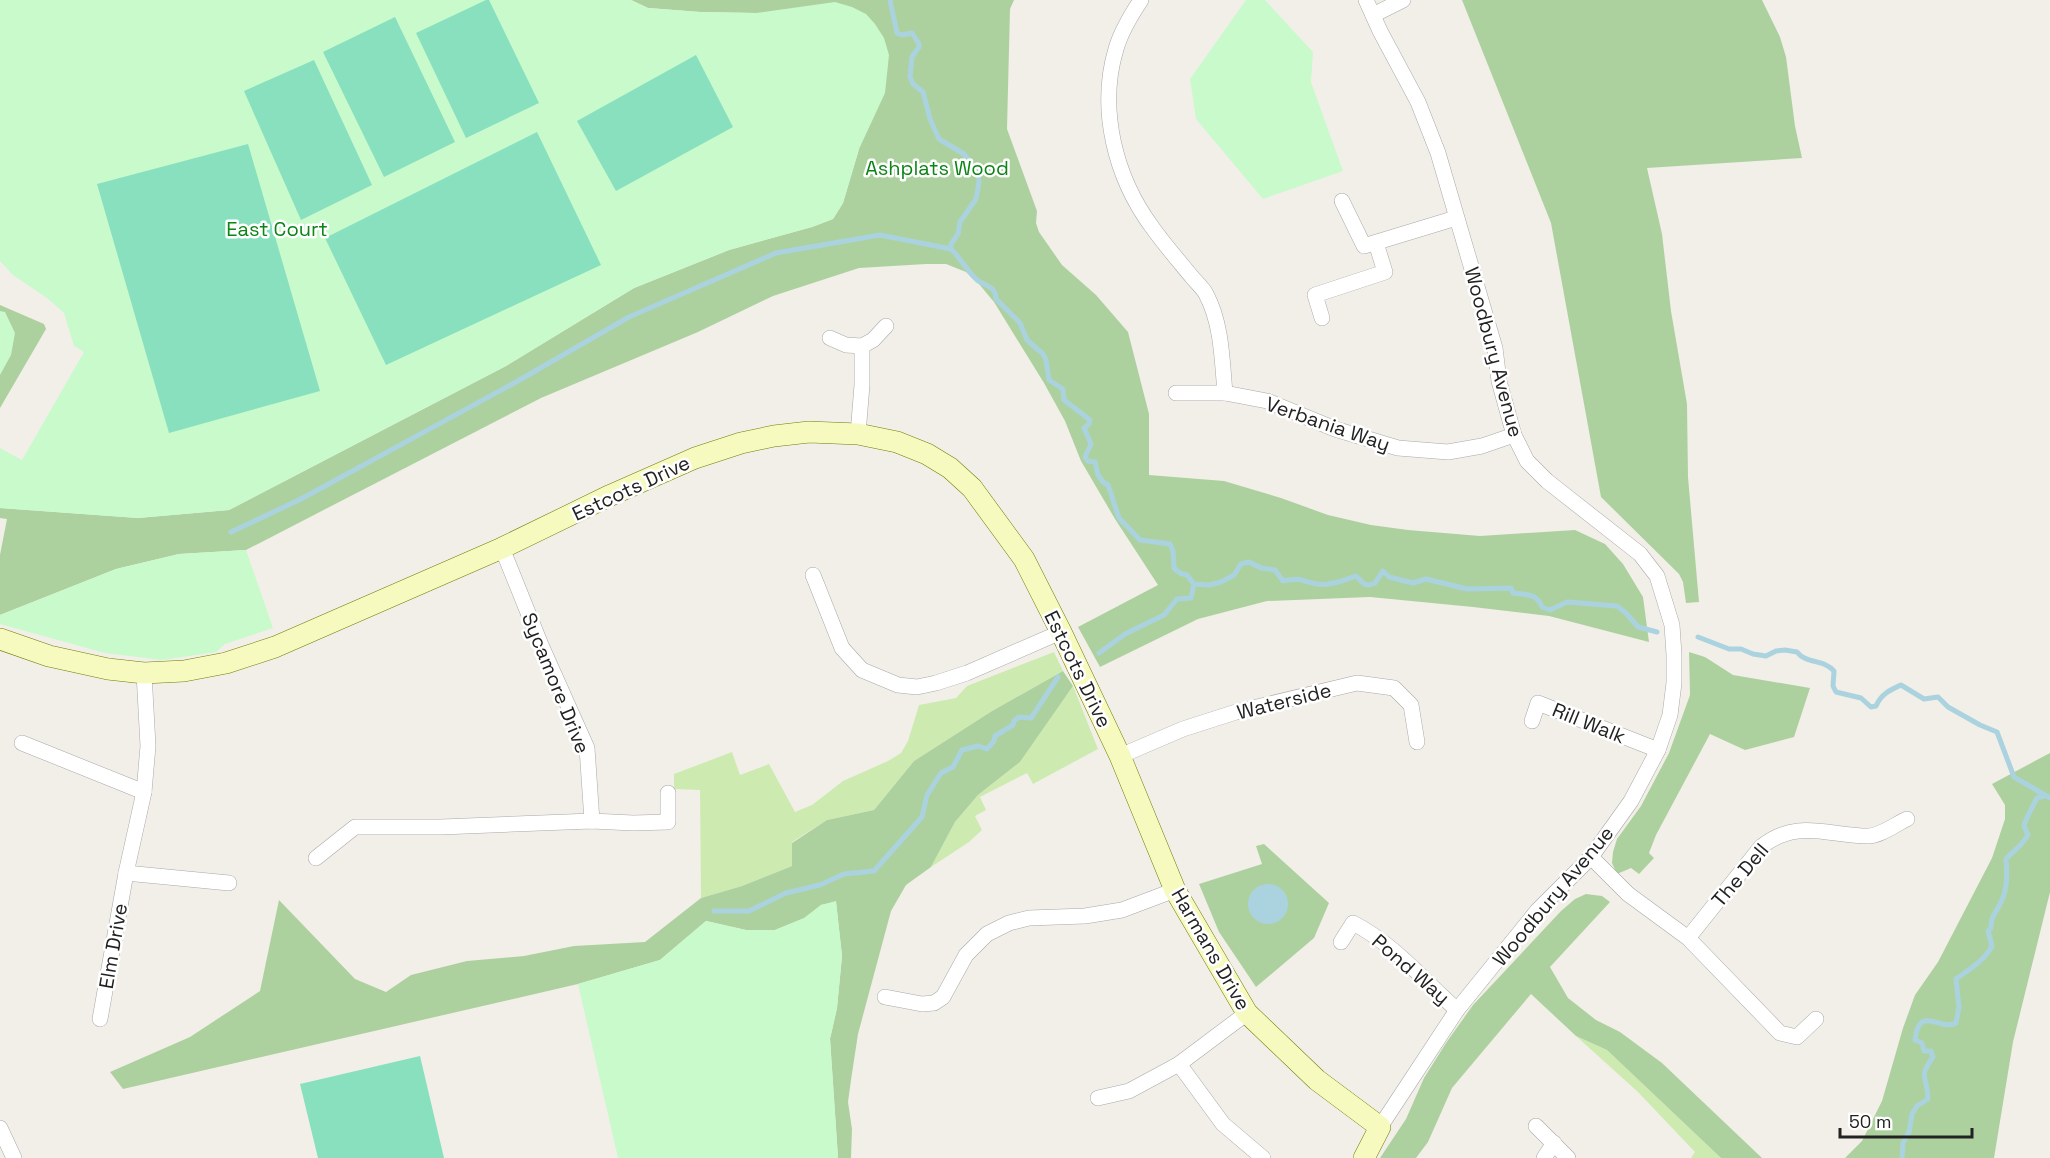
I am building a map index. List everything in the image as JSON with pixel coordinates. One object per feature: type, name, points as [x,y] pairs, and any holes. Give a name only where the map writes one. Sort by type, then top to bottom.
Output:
[{"type":"street","points":[[1141,0],[1128,21],[1116,49],[1112,69],[1109,111],[1113,141],[1120,170],[1133,199],[1151,226],[1206,294],[1220,333],[1225,393]]},
{"type":"street","name":"Woodbury Avenue","points":[[1364,1158],[1380,1127],[1457,1010],[1537,911],[1591,857],[1631,801],[1658,750],[1670,715],[1674,683],[1672,625],[1657,576],[1640,554],[1547,481],[1527,461],[1514,435],[1499,381],[1495,348],[1438,153],[1418,102],[1366,0]]},
{"type":"street","points":[[1373,15],[1403,0]]},
{"type":"street","points":[[1342,201],[1365,246],[1456,218]]},
{"type":"street","points":[[1322,318],[1315,295],[1385,272],[1376,243]]},
{"type":"street","points":[[830,338],[846,345],[862,346],[873,340],[886,326]]},
{"type":"street","points":[[858,434],[862,346]]},
{"type":"street","name":"Verbania Way","points":[[1176,393],[1225,393],[1267,402],[1335,429],[1398,448],[1448,452],[1482,446],[1514,435]]},
{"type":"street","name":"Estcots Drive","points":[[0,639],[49,656],[108,669],[144,673],[184,672],[226,663],[275,647],[502,548],[676,466],[741,443],[774,436],[809,432],[858,434],[897,442],[927,454],[951,468],[972,488],[998,520],[1024,559],[1120,756]]},
{"type":"street","name":"Sycamore Drive","points":[[502,548],[541,645],[587,748],[592,821]]},
{"type":"street","points":[[813,575],[842,648],[862,670],[898,685],[917,687],[936,684],[1061,632]]},
{"type":"street","name":"Elm Drive","points":[[100,1019],[126,873],[144,792],[148,746],[144,673]]},
{"type":"street","name":"Waterside","points":[[1120,756],[1183,729],[1236,712],[1357,683],[1394,688],[1411,705],[1417,742]]},
{"type":"street","name":"Rill Walk","points":[[1532,721],[1538,703],[1658,750]]},
{"type":"street","points":[[22,743],[144,792]]},
{"type":"street","name":"Harmans Drive","points":[[1120,756],[1175,890],[1247,1013],[1317,1080],[1380,1127]]},
{"type":"street","points":[[316,858],[355,827],[441,827],[592,821],[668,822],[668,794]]},
{"type":"street","name":"The Dell","points":[[1688,938],[1761,847],[1780,834],[1816,830],[1871,836],[1907,819]]},
{"type":"street","points":[[1591,857],[1628,894],[1688,938],[1780,1033],[1797,1037],[1816,1019]]},
{"type":"street","points":[[126,873],[229,883]]},
{"type":"street","points":[[885,997],[922,1004],[934,1003],[943,996],[966,955],[987,934],[1009,923],[1029,918],[1071,917],[1122,910],[1175,890]]},
{"type":"street","name":"Pond Way","points":[[1341,942],[1353,923],[1362,927],[1406,961],[1457,1010]]},
{"type":"street","points":[[1098,1098],[1129,1091],[1179,1064],[1247,1013]]},
{"type":"street","points":[[1179,1064],[1223,1124],[1263,1158]]},
{"type":"street","points":[[1536,1126],[1568,1158]]},
{"type":"street","points":[[0,1128],[14,1158]]},
{"type":"street","points":[[1544,1158],[1554,1143]]},
{"type":"green space","name":"East Court","points":[[0,0],[631,0],[648,8],[756,13],[835,2],[866,14],[884,38],[889,55],[885,93],[859,149],[843,203],[833,219],[729,250],[634,288],[506,366],[229,510],[138,518],[0,508],[0,448],[22,460],[84,352],[74,346],[64,313],[47,298],[13,275],[0,261]]},
{"type":"green space","points":[[489,0],[539,103],[466,138],[416,33]]},
{"type":"green space","name":"Ashplats Wood","points":[[631,0],[1014,0],[1010,9],[1007,129],[1037,211],[1036,223],[1039,232],[1062,265],[1096,295],[1128,332],[1149,414],[1149,475],[1224,481],[1328,515],[1371,525],[1408,530],[1480,536],[1575,530],[1605,544],[1623,564],[1643,597],[1649,642],[1549,616],[1473,607],[1370,597],[1267,601],[1198,619],[1100,667],[1078,627],[1158,585],[1081,461],[1065,421],[994,302],[966,272],[946,264],[859,268],[773,296],[698,332],[541,398],[246,550],[179,554],[116,569],[0,615],[0,555],[7,519],[0,518],[0,508],[138,518],[229,510],[506,366],[634,288],[729,250],[833,219],[843,203],[859,149],[756,13],[648,8]]},
{"type":"green space","points":[[1246,0],[1265,0],[1313,52],[1311,82],[1343,171],[1263,199],[1196,119],[1190,79]]},
{"type":"green space","points":[[1462,0],[1762,0],[1780,37],[1786,57],[1795,126],[1802,158],[1647,168],[1662,234],[1671,311],[1687,404],[1688,477],[1699,602],[1686,603],[1683,582],[1679,574],[1601,497],[1551,223]]},
{"type":"green space","points":[[395,17],[455,142],[384,177],[323,52]]},
{"type":"green space","points":[[696,55],[733,127],[616,191],[577,121]]},
{"type":"green space","points":[[314,60],[372,185],[301,220],[244,91]]},
{"type":"green space","points":[[537,132],[601,265],[386,365],[325,238]]},
{"type":"green space","points":[[248,144],[320,391],[169,433],[97,184]]},
{"type":"green space","points":[[0,305],[44,324],[46,329],[0,408]]},
{"type":"green space","points":[[0,311],[5,312],[15,333],[11,355],[0,375]]},
{"type":"green space","points":[[246,550],[273,628],[225,644],[216,652],[162,660],[105,653],[0,624],[0,615],[116,569],[179,554]]},
{"type":"green space","points":[[1054,652],[1063,671],[992,711],[914,761],[874,810],[827,820],[792,842],[792,866],[742,886],[701,898],[700,790],[674,789],[674,774],[732,752],[740,775],[769,764],[795,812],[812,805],[843,781],[901,753],[908,741],[919,705],[956,698],[967,686]]},
{"type":"green space","points":[[1689,652],[1705,657],[1733,675],[1810,688],[1794,737],[1745,750],[1710,734],[1656,835],[1649,853],[1654,858],[1639,874],[1631,868],[1617,874],[1612,863],[1617,839],[1641,806],[1669,753],[1690,695]]},
{"type":"green space","points":[[1063,671],[1073,686],[1020,762],[978,795],[955,822],[931,867],[906,885],[891,911],[858,1034],[848,1102],[852,1129],[851,1158],[838,1158],[830,1039],[837,1008],[842,956],[836,902],[821,905],[805,918],[775,930],[746,930],[706,921],[660,960],[578,984],[123,1089],[110,1072],[190,1037],[260,991],[279,900],[355,979],[386,992],[411,975],[467,961],[524,956],[574,946],[645,942],[701,898],[742,886],[792,866],[792,843],[827,820],[874,810],[914,761],[992,711]]},
{"type":"green space","points":[[1073,686],[1098,749],[1033,784],[1027,773],[980,797],[986,810],[975,816],[982,830],[969,842],[931,867],[955,822],[978,795],[1020,762]]},
{"type":"green space","points":[[2050,753],[2050,892],[2013,1042],[1994,1158],[1845,1158],[1862,1141],[1882,1101],[1915,995],[1938,962],[1992,858],[2005,819],[2005,805],[1992,784]]},
{"type":"green space","points":[[1264,844],[1329,903],[1314,938],[1256,987],[1219,932],[1199,884],[1262,864],[1256,846]]},
{"type":"green space","points":[[1586,894],[1602,896],[1610,902],[1550,967],[1568,998],[1596,1020],[1620,1032],[1662,1063],[1762,1158],[1721,1158],[1607,1050],[1576,1036],[1531,994],[1452,1088],[1428,1142],[1416,1158],[1380,1158],[1406,1119],[1424,1078],[1473,1005],[1561,911],[1575,899]]},
{"type":"green space","points":[[836,901],[842,956],[837,1008],[830,1039],[838,1158],[618,1158],[578,984],[660,960],[706,921],[746,930],[775,930],[804,918],[821,905]]},
{"type":"green space","points":[[1576,1036],[1607,1050],[1721,1158],[1691,1158],[1695,1152],[1638,1092]]},
{"type":"green space","points":[[420,1056],[444,1158],[318,1158],[300,1084]]},
{"type":"water","points":[[1268,884],[1276,885],[1282,890],[1287,896],[1287,912],[1282,918],[1276,923],[1268,924],[1260,923],[1254,918],[1249,912],[1248,904],[1249,896],[1254,890],[1260,885]]},
{"type":"waterway","points":[[890,0],[897,33],[902,35],[912,33],[919,44],[912,57],[910,77],[913,84],[923,92],[930,119],[939,139],[964,154],[978,172],[976,199],[960,222],[958,234],[951,244],[951,249]]},
{"type":"waterway","points":[[231,532],[301,499],[516,382],[629,317],[776,253],[880,235],[951,249],[977,280],[992,289],[996,299],[1020,323],[1027,340],[1043,354],[1049,380],[1063,389],[1064,400],[1090,420],[1084,428],[1091,444],[1085,457],[1088,461],[1095,462],[1098,475],[1108,485],[1119,518],[1140,540],[1170,544],[1173,551],[1174,568],[1187,575],[1194,584],[1209,585],[1221,582],[1234,575],[1241,564],[1249,562],[1261,568],[1275,570],[1283,581],[1298,579],[1322,584],[1356,576],[1364,584],[1369,585],[1375,583],[1383,571],[1389,577],[1413,583],[1426,579],[1467,589],[1511,588],[1513,593],[1534,597],[1542,607],[1550,610],[1567,602],[1617,606],[1638,627],[1657,632]]},
{"type":"waterway","points":[[1099,653],[1125,634],[1164,615],[1177,599],[1191,598],[1194,584]]},
{"type":"waterway","points":[[1698,637],[1729,649],[1741,649],[1766,656],[1776,651],[1797,652],[1834,671],[1833,686],[1836,692],[1861,698],[1871,707],[1876,706],[1886,693],[1901,685],[1924,699],[1938,697],[1948,707],[1997,732],[2014,777],[2050,798]]},
{"type":"waterway","points":[[714,911],[749,911],[786,893],[820,885],[844,874],[874,871],[922,817],[927,795],[941,773],[953,767],[962,750],[978,746],[987,749],[995,736],[1013,725],[1019,717],[1031,718],[1058,677]]},
{"type":"waterway","points":[[1902,1158],[1903,1143],[1909,1132],[1912,1114],[1917,1106],[1928,1099],[1924,1074],[1933,1057],[1931,1051],[1924,1051],[1922,1043],[1915,1040],[1917,1029],[1921,1023],[1926,1021],[1950,1025],[1956,1023],[1959,1007],[1956,979],[1981,960],[1992,946],[1988,931],[2005,891],[2006,859],[2028,835],[2024,826],[2026,820],[2037,798],[2044,796]]}]
